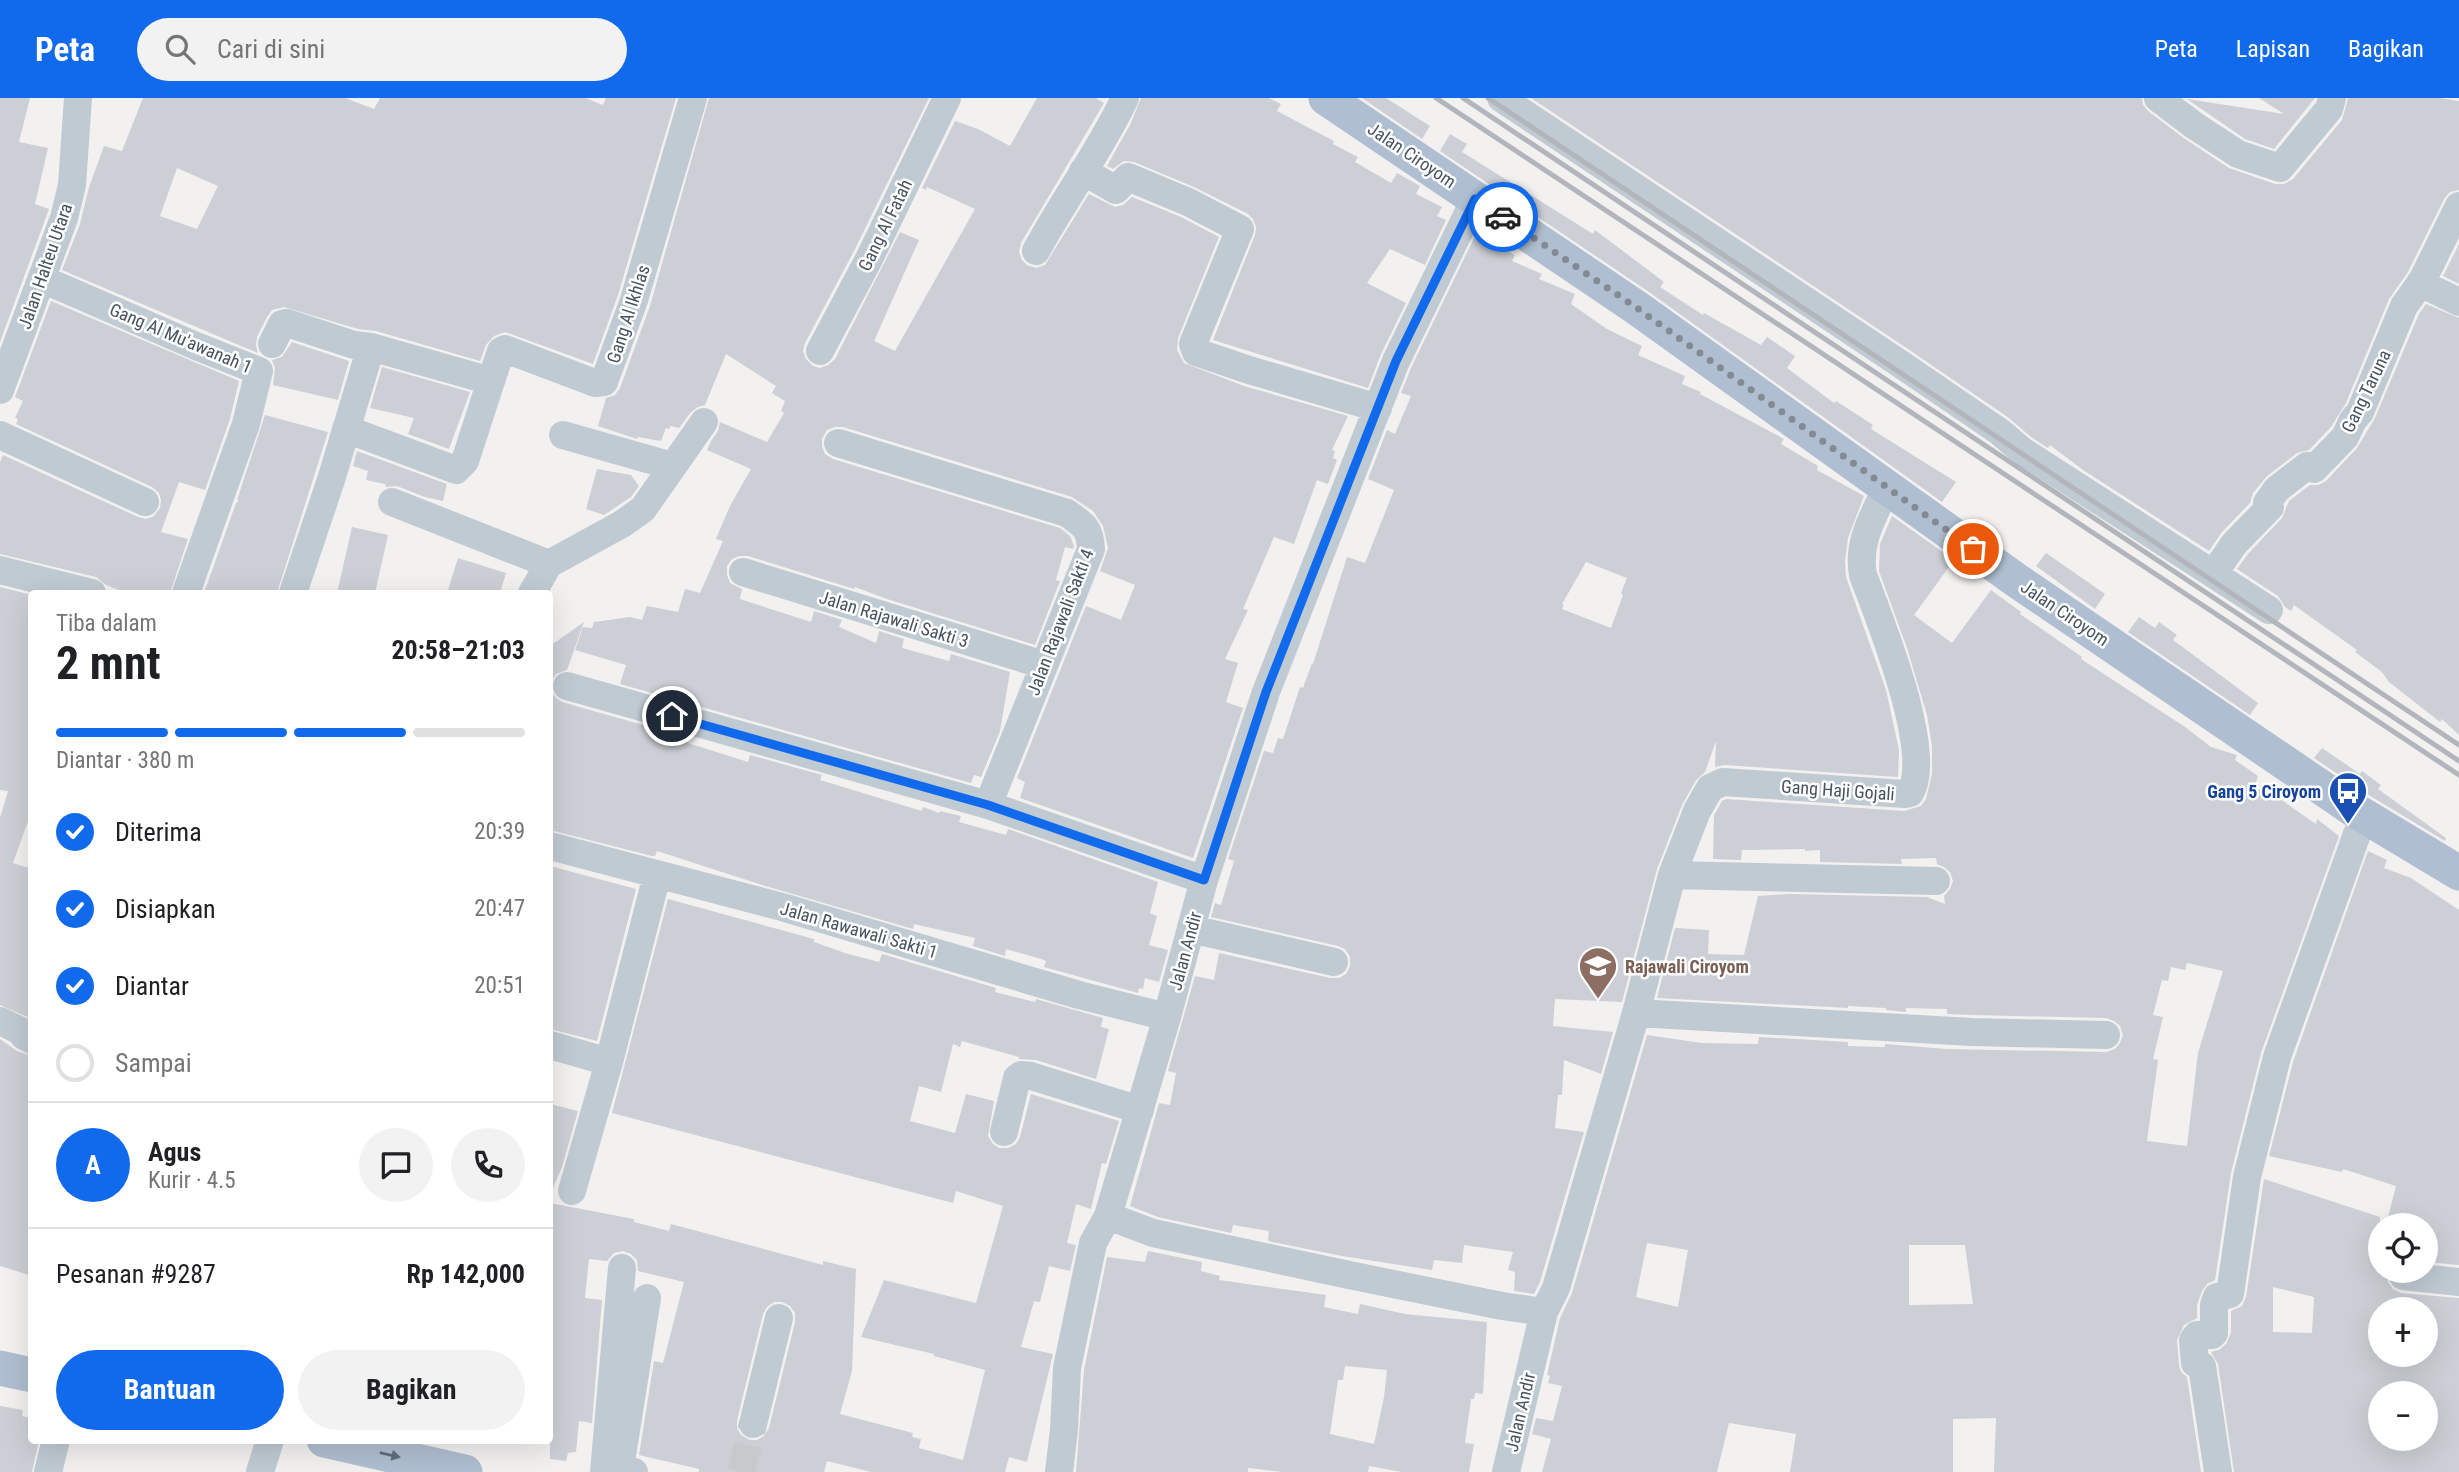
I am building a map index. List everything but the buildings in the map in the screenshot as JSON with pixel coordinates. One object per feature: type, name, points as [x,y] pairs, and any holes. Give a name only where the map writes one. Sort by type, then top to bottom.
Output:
[{"type":"main road","name":"Jalan Ciroyom","points":[[1326,98],[1637,308],[2017,580],[2381,826],[2459,873]]},
{"type":"main road","name":"Jalan Ciroyom","points":[[2381,826],[2459,849]]},
{"type":"main road","points":[[0,1368],[28,1374]]},
{"type":"main road","points":[[342,1444],[465,1472]]},
{"type":"street","name":"Jalan Halteu Utara","points":[[0,390],[64,218],[72,185],[78,98]]},
{"type":"street","name":"Gang Al Ikhlas","points":[[491,381],[501,351],[505,349],[595,383],[604,382],[634,300],[693,98]]},
{"type":"street","name":"Gang Al Fatah","points":[[820,351],[869,259],[947,98]]},
{"type":"street","points":[[1036,251],[1112,125],[1125,98]]},
{"type":"street","points":[[1501,98],[1899,363],[2000,432],[2021,450],[2269,610]]},
{"type":"street","points":[[2158,98],[2238,154],[2280,168],[2329,109],[2332,98]]},
{"type":"street","points":[[1083,172],[1116,190],[1128,177],[1188,202],[1240,229],[1192,344],[1196,352],[1378,408]]},
{"type":"street","name":"Jalan Andir","points":[[1059,1472],[1069,1356],[1093,1244],[1108,1216],[1204,880],[1266,692],[1396,361],[1475,199]]},
{"type":"street","name":"Gang Taruna","points":[[2214,573],[2234,544],[2270,508],[2267,503],[2277,489],[2307,466],[2314,469],[2345,437],[2360,412],[2403,306],[2420,283],[2459,206]]},
{"type":"street","name":"Gang Al Mu'awanah 1","points":[[42,279],[259,371],[246,424],[187,590]]},
{"type":"street","points":[[2420,283],[2459,302]]},
{"type":"street","points":[[272,344],[279,328],[287,323],[354,345],[371,346],[491,381],[465,461],[456,470],[346,429]]},
{"type":"street","points":[[294,590],[331,480],[371,346]]},
{"type":"street","points":[[534,590],[549,564],[622,524],[643,509],[704,422]]},
{"type":"street","points":[[0,435],[145,502]]},
{"type":"street","points":[[563,435],[672,466]]},
{"type":"street","name":"Jalan Rajawali Sakti 4","points":[[838,443],[1067,513],[1090,533],[1091,549],[988,805]]},
{"type":"street","name":"Gang Haji Gojali","points":[[1672,874],[1697,811],[1710,788],[1723,782],[1905,794],[1912,790],[1915,783],[1915,755],[1909,713],[1903,687],[1863,575],[1860,558],[1863,537],[1887,487]]},
{"type":"street","points":[[392,502],[549,564]]},
{"type":"street","points":[[0,570],[80,590]]},
{"type":"street","name":"Jalan Rajawali Sakti 3","points":[[743,572],[1044,665]]},
{"type":"street","points":[[567,686],[988,805],[1204,880]]},
{"type":"street","points":[[2218,1472],[2202,1366],[2195,1363],[2193,1340],[2197,1335],[2213,1335],[2214,1305],[2217,1297],[2231,1294],[2246,1177],[2277,1057],[2357,834],[2381,826]]},
{"type":"street","name":"Jalan Rawawali Sakti 1","points":[[553,847],[782,907],[1079,995],[1167,1017]]},
{"type":"street","points":[[572,1191],[609,1062],[657,874]]},
{"type":"street","points":[[1672,874],[1936,881]]},
{"type":"street","name":"Jalan Andir","points":[[1506,1472],[1544,1312],[1556,1288],[1636,1013],[1672,874]]},
{"type":"street","points":[[1191,929],[1334,962]]},
{"type":"street","points":[[1636,1013],[1972,1032],[2106,1035]]},
{"type":"street","points":[[0,1021],[21,1031],[28,1038]]},
{"type":"street","points":[[553,1046],[609,1062]]},
{"type":"street","points":[[1004,1132],[1017,1078],[1021,1075],[1140,1110]]},
{"type":"street","points":[[1108,1216],[1166,1236],[1502,1306],[1544,1312]]},
{"type":"street","points":[[619,1471],[622,1268]]},
{"type":"street","points":[[2438,1280],[2459,1282]]},
{"type":"street","points":[[619,1471],[647,1298]]},
{"type":"street","points":[[753,1424],[779,1318]]},
{"type":"street","points":[[48,1472],[55,1444]]},
{"type":"street","points":[[260,1472],[269,1444]]},
{"type":"tunnel","points":[[741,1472],[753,1424]]},
{"type":"railway","points":[[1436,98],[2459,775]]},
{"type":"railway","points":[[1463,98],[2459,761]]},
{"type":"railway","points":[[1488,98],[2459,745]]},
{"type":"way so far","points":[[1503,217],[1637,308],[1973,549]]},
{"type":"place","name":"Gang 5 Ciroyom","points":[[2348,825]]},
{"type":"place","name":"Rajawali Ciroyom","points":[[1598,1000]]},
{"type":"route","points":[[672,716],[988,805],[1204,880],[1266,692],[1396,361],[1475,199],[1503,217]]}]
